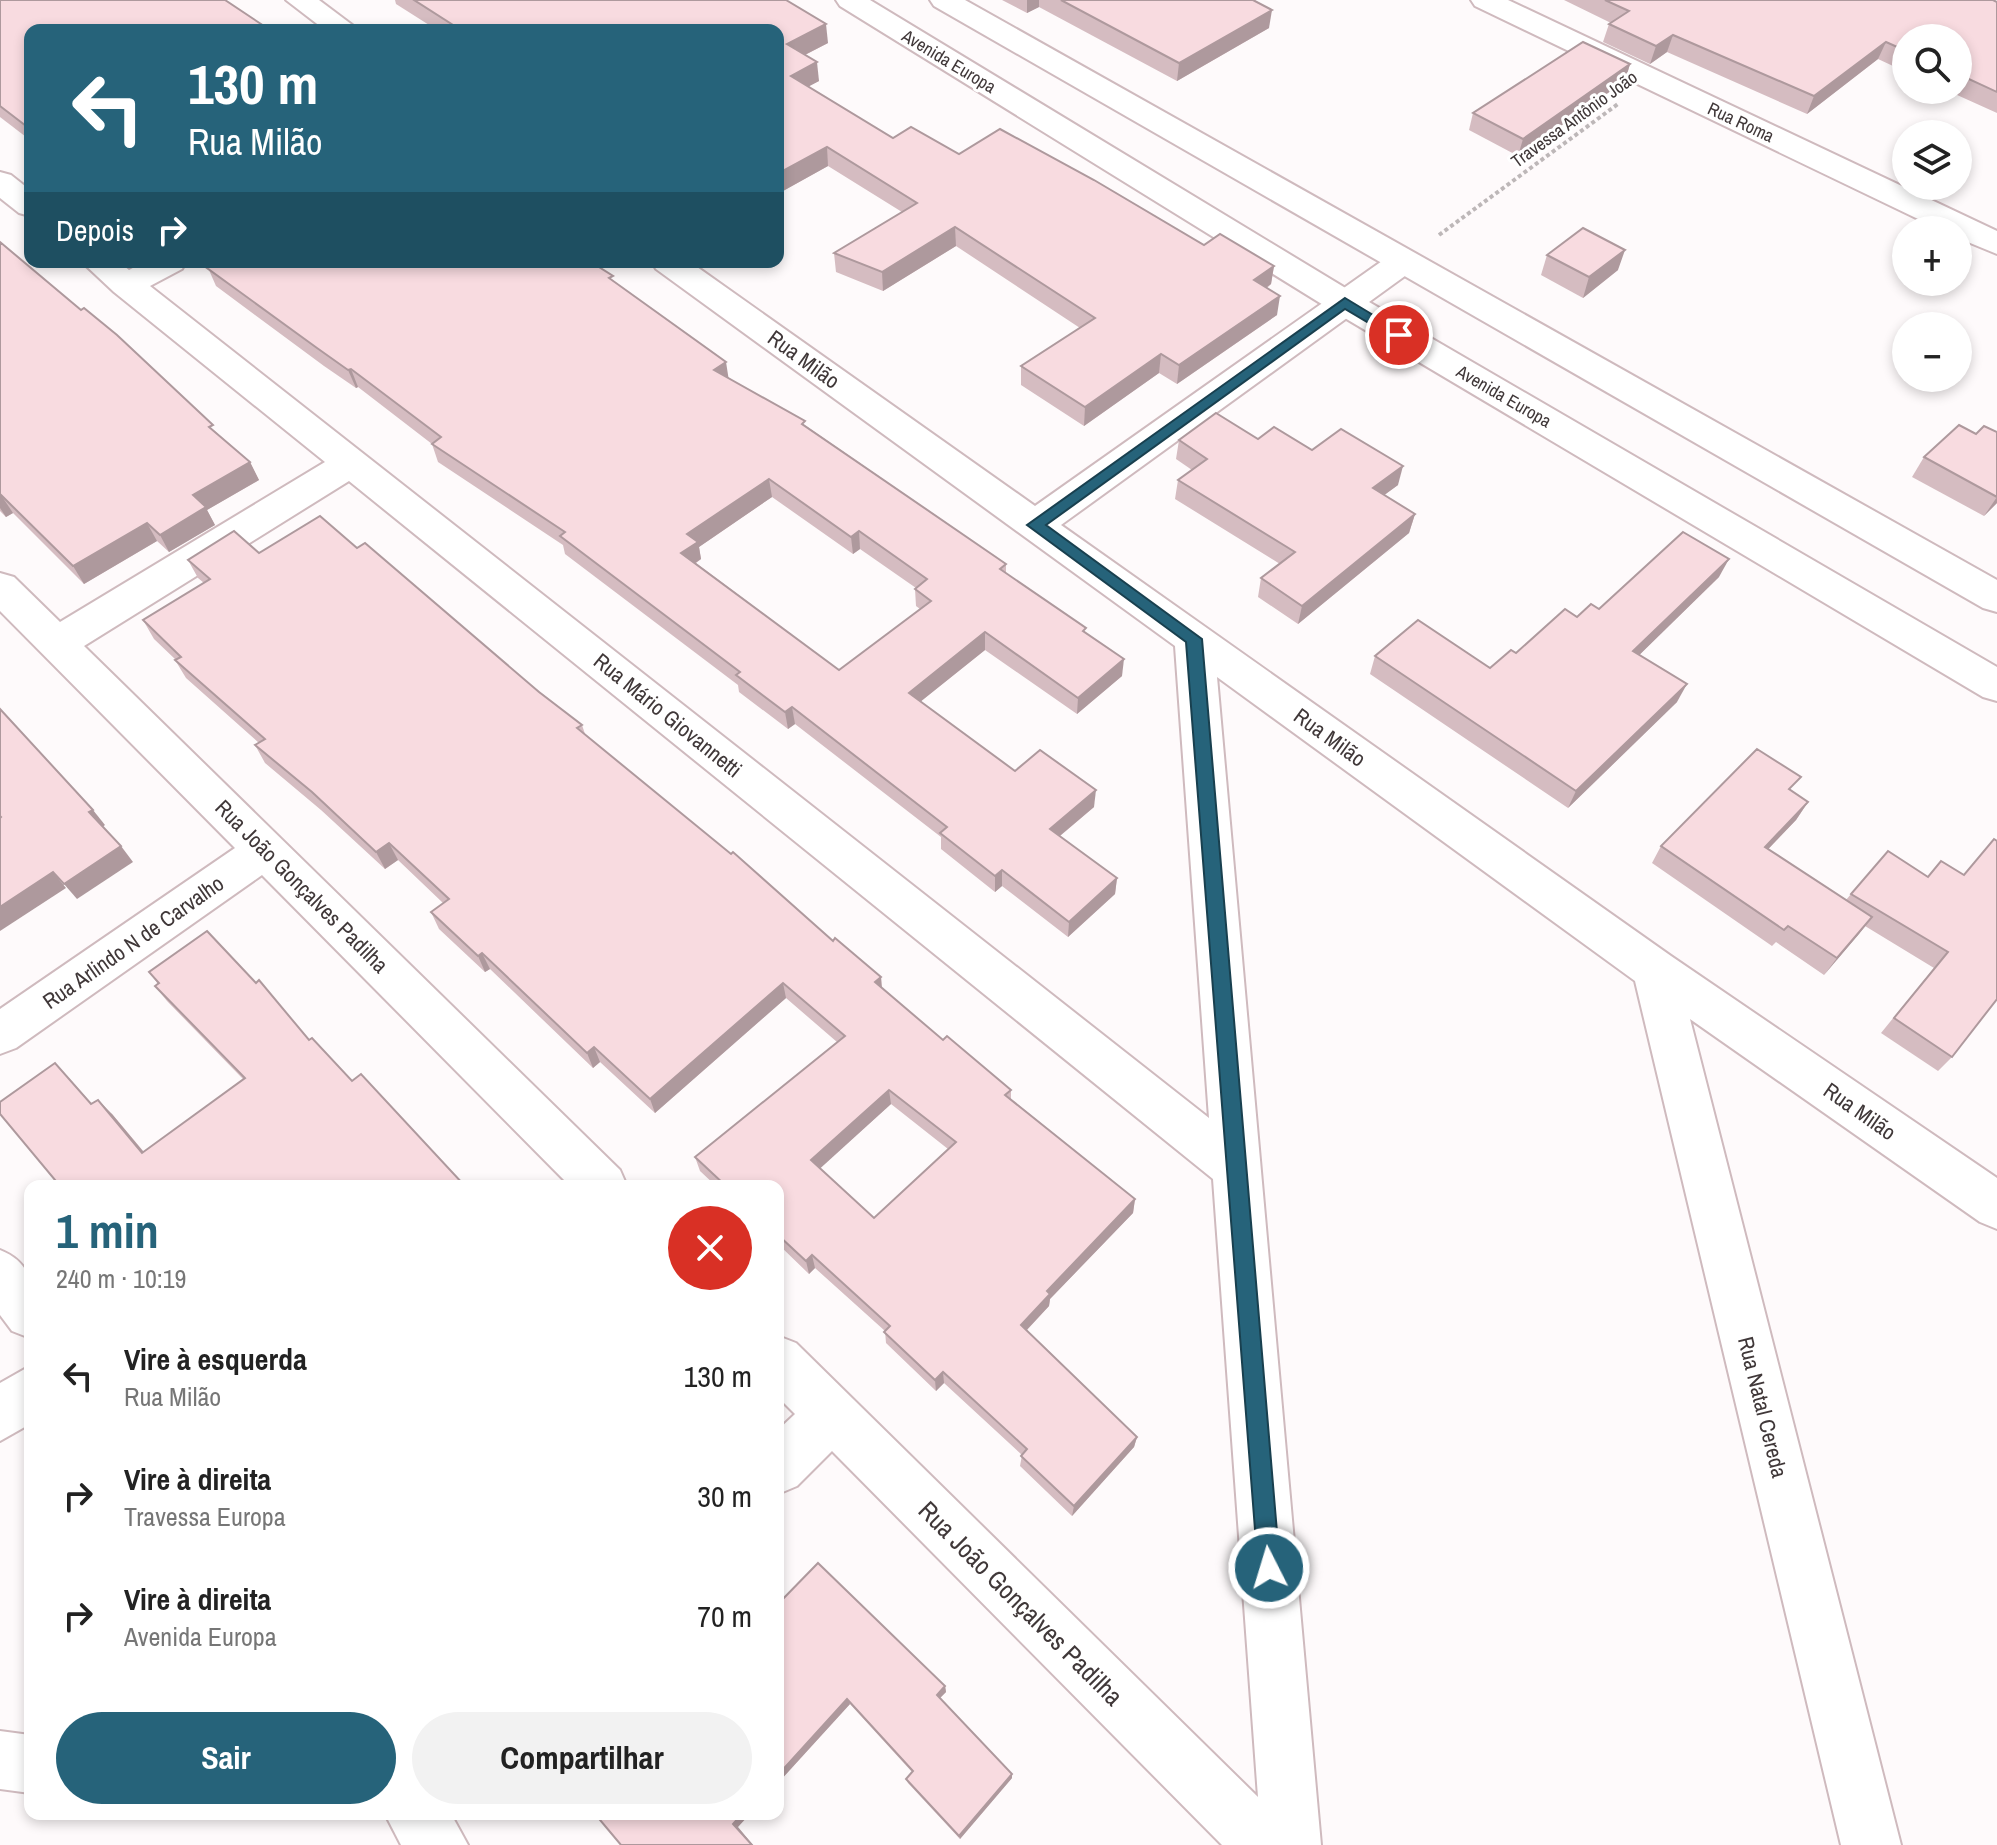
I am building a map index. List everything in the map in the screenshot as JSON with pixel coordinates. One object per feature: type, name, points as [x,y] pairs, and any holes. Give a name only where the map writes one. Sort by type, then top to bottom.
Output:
[{"type":"street","points":[[300,0],[335,24]]},
{"type":"street","name":"Avenida Europa","points":[[850,0],[1345,303],[1997,686]]},
{"type":"street","points":[[944,0],[1997,598]]},
{"type":"street","name":"Rua Roma","points":[[1485,0],[1997,244]]},
{"type":"street","points":[[0,182],[24,201]]},
{"type":"street","points":[[1035,525],[1404,261]]},
{"type":"street","points":[[112,273],[138,268]]},
{"type":"street","name":"Rua Milão","points":[[676,268],[1655,970],[1997,1206]]},
{"type":"street","name":"Rua Mário Giovannetti","points":[[112,273],[1237,1169]]},
{"type":"street","points":[[57,643],[351,463]]},
{"type":"street","name":"Rua João Gonçalves Padilha","points":[[0,587],[597,1180]]},
{"type":"street","points":[[1194,639],[1291,1845]]},
{"type":"street","name":"Rua Arlindo N de Carvalho","points":[[0,1034],[266,850]]},
{"type":"street","name":"Rua Natal Cereda","points":[[1655,970],[1871,1845]]},
{"type":"street","points":[[0,1274],[24,1306]]},
{"type":"street","name":"Rua João Gonçalves Padilha","points":[[784,1367],[1264,1845]]},
{"type":"street","points":[[0,1415],[24,1397]]},
{"type":"street","points":[[784,1461],[832,1415]]},
{"type":"street","points":[[0,1760],[24,1763]]},
{"type":"path","name":"Travessa Antônio João","points":[[1404,261],[1652,80]]},
{"type":"building","points":[[0,0],[225,0],[261,24],[24,24],[24,124],[0,106]]},
{"type":"building","points":[[414,0],[786,0],[826,24],[787,44],[817,62],[791,76],[893,138],[911,127],[959,154],[1000,129],[1204,245],[1220,234],[1274,266],[1254,280],[1280,296],[1179,365],[1161,354],[1085,407],[1021,366],[1095,318],[955,227],[882,272],[834,253],[917,203],[827,147],[784,170],[784,24],[452,24]]},
{"type":"building","points":[[1061,0],[1253,0],[1272,10],[1179,63]]},
{"type":"building","points":[[1605,0],[1993,0],[1997,2],[1997,92],[1972,80],[1972,24],[1892,24],[1892,45],[1886,42],[1814,96],[1673,35],[1656,46],[1609,24],[1629,11]]},
{"type":"building","points":[[1583,42],[1630,64],[1523,139],[1473,113]]},
{"type":"building","points":[[1583,228],[1625,250],[1589,277],[1547,255]]},
{"type":"building","points":[[0,242],[24,262],[24,268],[31,268],[117,335],[213,425],[209,427],[250,462],[193,495],[206,507],[160,535],[147,523],[73,566],[0,496]]},
{"type":"building","points":[[207,268],[600,268],[613,276],[609,278],[726,362],[714,370],[805,421],[802,424],[1006,564],[1000,569],[1086,628],[1083,631],[1124,659],[1078,698],[985,632],[909,693],[1015,771],[1040,750],[1096,790],[1050,829],[1117,878],[1069,922],[1002,870],[995,876],[940,833],[947,827],[792,707],[785,712],[736,675],[740,672],[560,536],[565,532],[432,444],[441,437],[351,369],[348,370]],"holes":[[[769,479],[851,537],[859,531],[927,579],[915,589],[931,601],[839,670],[681,553],[698,542],[687,534]]]},
{"type":"building","points":[[1216,413],[1258,439],[1274,427],[1312,450],[1341,429],[1403,466],[1373,488],[1415,514],[1302,606],[1261,578],[1295,552],[1178,480],[1207,459],[1179,440]]},
{"type":"building","points":[[1959,425],[1976,434],[1984,426],[1997,432],[1997,497],[1924,457]]},
{"type":"building","points":[[320,516],[357,548],[365,543],[582,725],[577,728],[731,854],[733,852],[833,941],[835,938],[881,977],[875,982],[943,1040],[947,1036],[1011,1090],[1005,1095],[1135,1199],[1047,1291],[1050,1294],[1021,1325],[1137,1437],[1074,1506],[1021,1456],[1027,1449],[943,1372],[935,1380],[884,1332],[890,1326],[812,1255],[806,1261],[784,1241],[784,1180],[720,1180],[695,1157],[845,1036],[783,983],[650,1099],[594,1047],[587,1053],[482,953],[478,956],[431,912],[449,899],[389,843],[376,852],[312,792],[255,745],[265,739],[175,660],[181,657],[143,620],[210,579],[188,560],[234,531],[259,553]],"holes":[[[889,1090],[956,1142],[874,1218],[811,1160]]]},
{"type":"building","points":[[1683,532],[1729,559],[1633,651],[1687,684],[1576,791],[1375,656],[1418,620],[1490,668],[1511,650],[1516,653],[1565,609],[1577,617],[1591,604],[1599,609]]},
{"type":"building","points":[[0,709],[93,810],[89,812],[121,846],[64,884],[53,872],[0,907],[1,817]]},
{"type":"building","points":[[1757,749],[1801,777],[1789,789],[1808,802],[1765,847],[1872,917],[1837,958],[1788,926],[1784,930],[1661,846]]},
{"type":"building","points":[[1994,839],[1997,841],[1997,999],[1952,1057],[1894,1018],[1948,952],[1851,894],[1888,851],[1928,877],[1941,861],[1964,875]]},
{"type":"building","points":[[207,931],[256,983],[259,980],[309,1040],[312,1038],[352,1081],[361,1074],[459,1180],[55,1180],[0,1114],[0,1102],[55,1063],[91,1104],[98,1100],[142,1153],[245,1078],[155,986],[159,983],[149,972]]},
{"type":"building","points":[[818,1563],[945,1686],[937,1695],[1012,1774],[959,1836],[906,1779],[913,1771],[847,1699],[784,1768],[784,1598]]},
{"type":"building","points":[[600,1820],[737,1820],[733,1824],[752,1845],[621,1845]]},
{"type":"route","points":[[1269,1568],[1194,639],[1035,525],[1345,303],[1399,335]]}]
